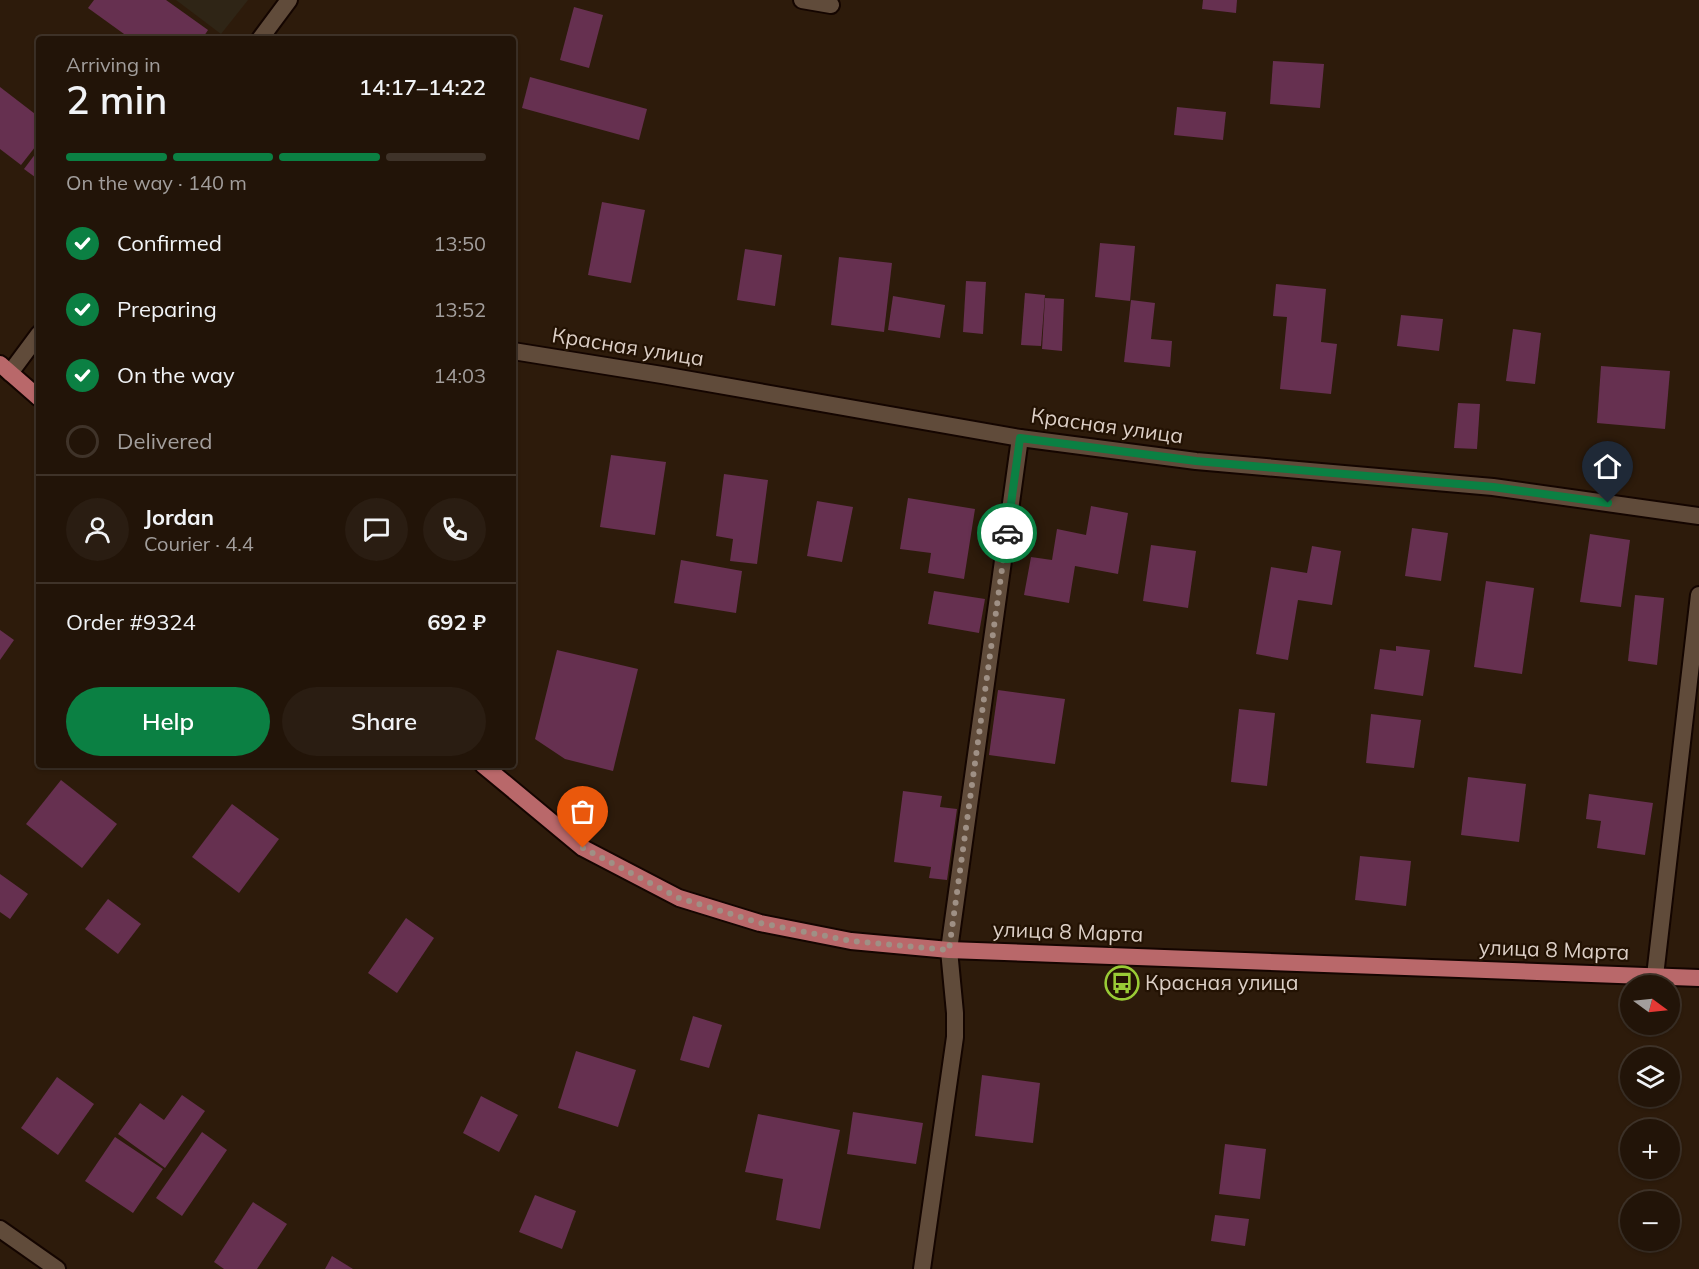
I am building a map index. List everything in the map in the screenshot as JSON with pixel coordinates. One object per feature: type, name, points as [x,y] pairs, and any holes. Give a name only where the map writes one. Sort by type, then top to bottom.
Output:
[{"type":"main road","points":[[5,369],[36,395]]},
{"type":"main road","name":"улица 8 Марта","points":[[487,768],[583,848],[679,898],[760,923],[851,941],[949,950],[1627,975]]},
{"type":"main road","name":"улица 8 Марта","points":[[1680,977],[1699,978]]},
{"type":"street","points":[[262,36],[289,0]]},
{"type":"street","points":[[802,0],[831,5]]},
{"type":"street","points":[[5,369],[36,337]]},
{"type":"street","name":"Красная улица","points":[[516,351],[1020,438],[1196,461],[1493,487],[1699,516]]},
{"type":"street","points":[[922,1269],[956,1037],[949,950],[1020,438]]},
{"type":"street","points":[[1654,975],[1699,596]]},
{"type":"street","points":[[0,1229],[57,1269]]},
{"type":"shaded area","points":[[176,0],[248,0],[221,34]]},
{"type":"building","points":[[94,0],[166,0],[208,30],[204,36],[127,36],[88,8]]},
{"type":"building","points":[[1203,0],[1237,0],[1236,13],[1202,9]]},
{"type":"building","points":[[574,7],[603,15],[589,68],[560,60]]},
{"type":"building","points":[[1273,61],[1324,64],[1320,108],[1270,104]]},
{"type":"building","points":[[530,77],[647,109],[639,140],[522,108]]},
{"type":"building","points":[[0,87],[36,115],[36,146],[21,165],[0,149]]},
{"type":"building","points":[[1177,107],[1226,112],[1223,140],[1174,135]]},
{"type":"building","points":[[36,153],[36,178],[24,169]]},
{"type":"building","points":[[602,202],[645,210],[631,283],[588,275]]},
{"type":"building","points":[[1100,243],[1135,246],[1130,301],[1095,297]]},
{"type":"building","points":[[745,249],[782,255],[775,306],[737,300]]},
{"type":"building","points":[[839,257],[892,263],[884,332],[831,325]]},
{"type":"building","points":[[966,281],[986,282],[983,334],[963,332]]},
{"type":"building","points":[[1276,284],[1326,289],[1321,342],[1337,344],[1331,394],[1280,389],[1287,317],[1273,316]]},
{"type":"building","points":[[1025,293],[1045,295],[1041,346],[1021,345]]},
{"type":"building","points":[[893,296],[945,305],[940,338],[888,330]]},
{"type":"building","points":[[1045,298],[1064,299],[1062,351],[1042,349]]},
{"type":"building","points":[[1131,300],[1155,303],[1151,339],[1172,341],[1170,367],[1124,362]]},
{"type":"building","points":[[1401,315],[1443,319],[1439,351],[1397,346]]},
{"type":"building","points":[[1513,329],[1541,333],[1535,384],[1506,381]]},
{"type":"building","points":[[1601,366],[1670,371],[1665,429],[1597,423]]},
{"type":"building","points":[[1458,403],[1480,404],[1477,449],[1454,448]]},
{"type":"building","points":[[611,455],[666,462],[655,535],[600,527]]},
{"type":"building","points":[[724,474],[768,480],[757,564],[730,561],[733,539],[716,536]]},
{"type":"building","points":[[908,498],[975,509],[964,579],[928,573],[931,553],[900,549]]},
{"type":"building","points":[[817,501],[853,507],[842,562],[807,556]]},
{"type":"building","points":[[1091,506],[1128,513],[1118,574],[1075,566],[1069,603],[1024,595],[1031,557],[1052,560],[1057,529],[1086,535]]},
{"type":"building","points":[[1412,528],[1448,533],[1441,581],[1405,576]]},
{"type":"building","points":[[1590,534],[1630,540],[1621,607],[1580,602]]},
{"type":"building","points":[[1151,545],[1196,551],[1188,608],[1143,601]]},
{"type":"building","points":[[1312,546],[1341,551],[1332,605],[1298,600],[1288,660],[1256,654],[1271,567],[1307,573]]},
{"type":"building","points":[[681,560],[742,571],[736,613],[674,603]]},
{"type":"building","points":[[1486,581],[1534,588],[1522,674],[1474,667]]},
{"type":"building","points":[[934,591],[985,599],[979,633],[928,624]]},
{"type":"building","points":[[1635,595],[1664,598],[1657,665],[1628,661]]},
{"type":"building","points":[[0,630],[14,640],[0,660]]},
{"type":"building","points":[[1396,646],[1430,650],[1423,696],[1374,689],[1380,649],[1396,651]]},
{"type":"building","points":[[557,650],[638,669],[613,771],[565,759],[535,739]]},
{"type":"building","points":[[998,690],[1065,699],[1055,764],[989,755]]},
{"type":"building","points":[[1239,709],[1275,713],[1267,786],[1231,782]]},
{"type":"building","points":[[1371,714],[1421,720],[1414,768],[1366,763]]},
{"type":"building","points":[[1468,777],[1526,784],[1519,842],[1461,835]]},
{"type":"building","points":[[61,780],[117,824],[82,868],[26,824]]},
{"type":"building","points":[[903,791],[942,796],[940,807],[957,809],[947,880],[929,878],[931,867],[894,862]]},
{"type":"building","points":[[1589,794],[1653,803],[1645,855],[1597,848],[1601,821],[1586,819]]},
{"type":"building","points":[[232,804],[279,839],[239,893],[192,857]]},
{"type":"building","points":[[1360,856],[1411,861],[1406,906],[1355,900]]},
{"type":"building","points":[[0,874],[28,894],[10,919],[0,912]]},
{"type":"building","points":[[108,899],[141,924],[118,954],[85,929]]},
{"type":"building","points":[[406,918],[434,938],[397,993],[368,973]]},
{"type":"building","points":[[693,1016],[722,1025],[709,1068],[680,1060]]},
{"type":"building","points":[[576,1051],[636,1070],[618,1127],[558,1108]]},
{"type":"building","points":[[982,1075],[1040,1083],[1033,1143],[975,1136]]},
{"type":"building","points":[[57,1077],[94,1104],[58,1155],[21,1128]]},
{"type":"building","points":[[182,1095],[205,1111],[165,1168],[118,1134],[140,1103],[164,1120]]},
{"type":"building","points":[[481,1096],[518,1115],[499,1152],[463,1133]]},
{"type":"building","points":[[853,1112],[923,1123],[916,1164],[847,1154]]},
{"type":"building","points":[[758,1114],[840,1130],[820,1229],[776,1220],[783,1179],[745,1172]]},
{"type":"building","points":[[202,1132],[227,1150],[182,1216],[156,1198]]},
{"type":"building","points":[[115,1137],[163,1169],[133,1213],[85,1181]]},
{"type":"building","points":[[1225,1144],[1266,1149],[1260,1199],[1219,1194]]},
{"type":"building","points":[[535,1195],[576,1211],[562,1249],[519,1232]]},
{"type":"building","points":[[253,1202],[287,1224],[257,1269],[224,1269],[214,1262]]},
{"type":"building","points":[[1215,1215],[1249,1219],[1245,1246],[1211,1241]]},
{"type":"building","points":[[332,1256],[353,1269],[325,1269]]},
{"type":"way so far","points":[[583,848],[679,898],[760,923],[851,941],[949,950],[1007,533]]},
{"type":"place","name":"Красная улица","points":[[1122,983]]},
{"type":"route","points":[[1007,533],[1020,438],[1196,461],[1493,487],[1608,503]]}]
